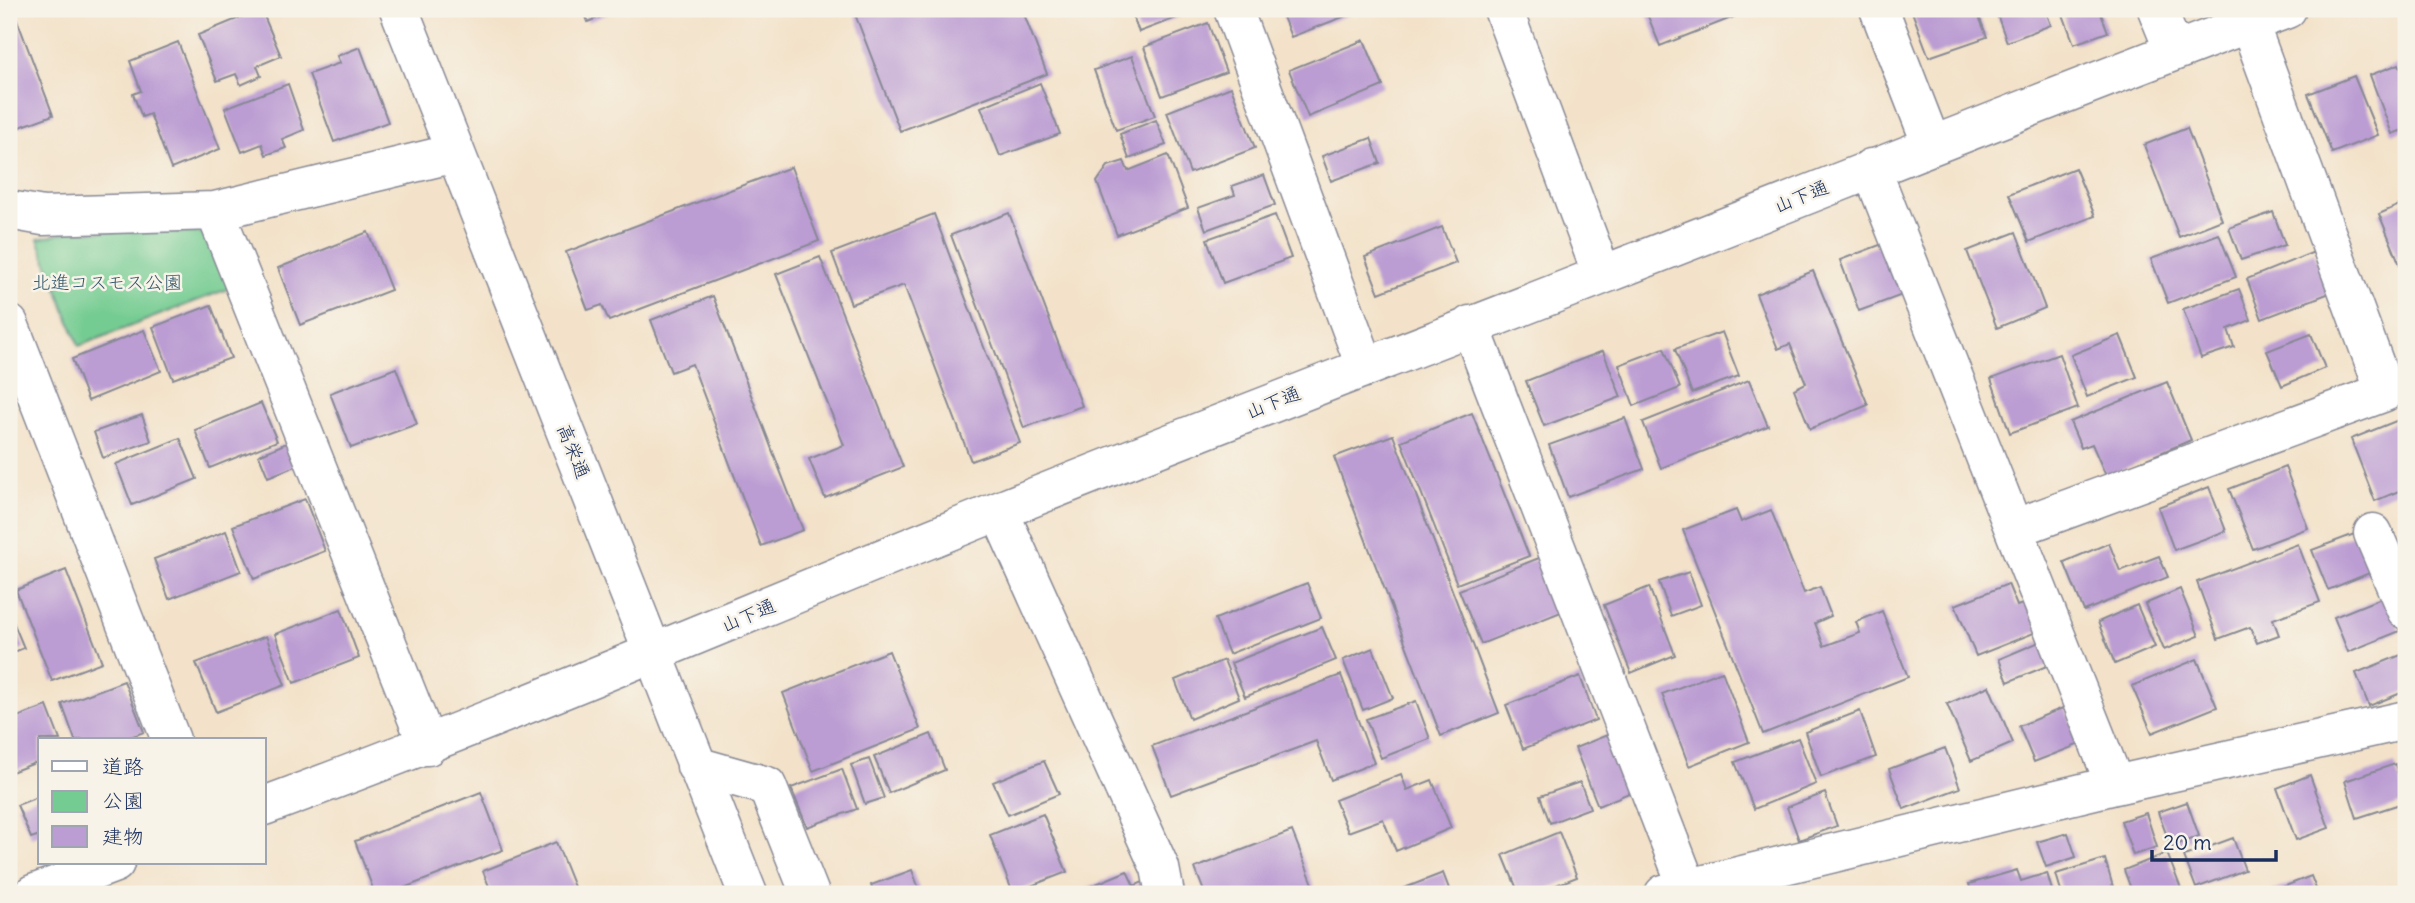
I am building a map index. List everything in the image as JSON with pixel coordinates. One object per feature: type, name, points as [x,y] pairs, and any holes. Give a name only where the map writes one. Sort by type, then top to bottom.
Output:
[{"type":"street","name":"高栄通","points":[[399,9],[656,654],[696,766],[748,894]]},
{"type":"street","points":[[1233,9],[1364,366]]},
{"type":"street","points":[[1503,9],[1602,275]]},
{"type":"street","points":[[1879,9],[1931,143]]},
{"type":"street","points":[[2157,9],[2174,51]]},
{"type":"street","name":"山下通","points":[[266,805],[428,746],[999,511],[1364,366],[1602,275],[1931,143],[2287,9]]},
{"type":"street","points":[[2016,528],[2385,392],[2249,23]]},
{"type":"street","points":[[9,209],[43,216],[215,211],[456,153]]},
{"type":"street","points":[[1871,168],[2016,528],[2115,785]]},
{"type":"street","points":[[215,211],[428,746]]},
{"type":"street","points":[[9,324],[170,738]]},
{"type":"street","points":[[1471,325],[1676,891],[2115,785],[2406,720]]},
{"type":"street","points":[[999,511],[1163,881]]},
{"type":"street","points":[[2374,533],[2406,610]]},
{"type":"street","points":[[696,766],[767,786],[810,894]]},
{"type":"street","points":[[33,894],[112,864]]},
{"type":"green space","name":"北進コスモス公園","points":[[73,231],[209,233],[233,287],[79,346],[38,239]]},
{"type":"building","points":[[9,9],[13,9],[53,115],[9,131]]},
{"type":"building","points":[[261,9],[281,56],[257,66],[261,76],[241,85],[236,74],[217,81],[198,35]]},
{"type":"building","points":[[583,9],[620,9],[588,22]]},
{"type":"building","points":[[853,9],[1022,9],[1047,74],[900,131]]},
{"type":"building","points":[[1130,9],[1200,9],[1139,32]]},
{"type":"building","points":[[1280,9],[1354,9],[1356,12],[1291,37]]},
{"type":"building","points":[[1645,9],[1754,9],[1660,46]]},
{"type":"building","points":[[1911,9],[1976,9],[1987,37],[1929,57]]},
{"type":"building","points":[[1995,9],[2045,9],[2051,25],[2007,42]]},
{"type":"building","points":[[2061,9],[2099,9],[2108,32],[2074,44]]},
{"type":"building","points":[[1208,23],[1226,72],[1162,96],[1144,47]]},
{"type":"building","points":[[1364,40],[1383,86],[1308,117],[1289,70]]},
{"type":"building","points":[[178,42],[220,149],[171,169],[150,114],[142,117],[133,94],[141,91],[130,61]]},
{"type":"building","points":[[360,47],[388,122],[334,142],[309,74],[340,63],[337,56]]},
{"type":"building","points":[[1132,56],[1155,116],[1116,130],[1094,70]]},
{"type":"building","points":[[2399,64],[2406,78],[2406,129],[2392,134],[2370,75]]},
{"type":"building","points":[[2354,76],[2378,135],[2332,153],[2308,94]]},
{"type":"building","points":[[1040,83],[1060,134],[1000,156],[981,107]]},
{"type":"building","points":[[288,84],[304,130],[282,139],[286,148],[266,155],[262,144],[242,152],[225,108]]},
{"type":"building","points":[[1231,87],[1255,148],[1190,173],[1167,112]]},
{"type":"building","points":[[1156,120],[1166,145],[1129,159],[1120,134]]},
{"type":"building","points":[[2187,128],[2222,220],[2179,237],[2144,145]]},
{"type":"building","points":[[1371,138],[1380,163],[1331,181],[1322,156]]},
{"type":"building","points":[[1168,155],[1188,208],[1117,235],[1097,182],[1108,166],[1124,161],[1128,171]]},
{"type":"building","points":[[791,167],[819,241],[609,321],[602,305],[588,310],[566,252]]},
{"type":"building","points":[[2075,168],[2095,216],[2029,242],[2009,194]]},
{"type":"building","points":[[1264,175],[1275,205],[1206,230],[1198,208],[1235,195],[1232,186]]},
{"type":"building","points":[[2406,202],[2406,271],[2403,272],[2379,214]]},
{"type":"building","points":[[2273,212],[2285,245],[2241,260],[2229,228]]},
{"type":"building","points":[[1009,213],[1082,406],[1024,428],[951,235]]},
{"type":"building","points":[[934,214],[1020,443],[971,461],[904,285],[851,304],[832,253]]},
{"type":"building","points":[[1275,215],[1291,258],[1223,283],[1207,239]]},
{"type":"building","points":[[1442,227],[1456,263],[1379,293],[1365,257]]},
{"type":"building","points":[[368,232],[391,290],[300,325],[278,268]]},
{"type":"building","points":[[2016,232],[2045,308],[1997,328],[1967,251]]},
{"type":"building","points":[[2219,234],[2236,277],[2168,303],[2151,259]]},
{"type":"building","points":[[1885,243],[1905,294],[1859,311],[1840,260]]},
{"type":"building","points":[[2314,252],[2330,293],[2262,319],[2247,279]]},
{"type":"building","points":[[820,257],[903,467],[825,498],[809,459],[844,445],[776,274]]},
{"type":"building","points":[[1813,271],[1868,405],[1810,429],[1794,389],[1806,383],[1790,344],[1778,349],[1756,294]]},
{"type":"building","points":[[2239,289],[2251,320],[2228,329],[2234,347],[2201,358],[2183,309]]},
{"type":"building","points":[[713,296],[803,530],[761,546],[692,364],[671,372],[651,320]]},
{"type":"building","points":[[211,305],[231,358],[173,379],[153,327]]},
{"type":"building","points":[[144,330],[161,371],[88,401],[72,359]]},
{"type":"building","points":[[1722,332],[1739,376],[1692,393],[1675,349]]},
{"type":"building","points":[[2311,334],[2325,368],[2282,386],[2267,351]]},
{"type":"building","points":[[2120,335],[2137,377],[2087,397],[2071,355]]},
{"type":"building","points":[[1664,348],[1680,388],[1634,406],[1619,365]]},
{"type":"building","points":[[1603,351],[1621,397],[1544,426],[1526,381]]},
{"type":"building","points":[[2059,354],[2078,408],[2010,433],[1991,379]]},
{"type":"building","points":[[396,368],[417,424],[351,448],[330,393]]},
{"type":"building","points":[[1749,380],[1768,426],[1661,468],[1643,422]]},
{"type":"building","points":[[2167,382],[2191,440],[2106,476],[2092,444],[2081,448],[2070,422]]},
{"type":"building","points":[[261,403],[277,441],[210,468],[195,430]]},
{"type":"building","points":[[1472,413],[1529,556],[1457,584],[1401,441]]},
{"type":"building","points":[[142,415],[151,441],[103,458],[94,432]]},
{"type":"building","points":[[2406,417],[2406,488],[2375,501],[2351,439]]},
{"type":"building","points":[[1625,418],[1644,469],[1568,497],[1549,445]]},
{"type":"building","points":[[1393,435],[1499,713],[1441,736],[1334,457]]},
{"type":"building","points":[[180,438],[197,479],[132,505],[116,464]]},
{"type":"building","points":[[291,441],[301,464],[268,477],[259,455]]},
{"type":"building","points":[[2285,467],[2308,528],[2253,549],[2229,489]]},
{"type":"building","points":[[2209,487],[2226,531],[2174,550],[2158,507]]},
{"type":"building","points":[[305,499],[325,551],[254,579],[233,526]]},
{"type":"building","points":[[1736,510],[1741,522],[1771,510],[1804,593],[1820,587],[1831,616],[1815,623],[1824,646],[1860,633],[1856,622],[1882,611],[1908,677],[1763,734],[1683,530]]},
{"type":"building","points":[[226,531],[241,571],[169,599],[154,559]]},
{"type":"building","points":[[2357,533],[2372,572],[2328,590],[2312,550]]},
{"type":"building","points":[[2109,543],[2120,571],[2159,556],[2168,577],[2084,611],[2064,562]]},
{"type":"building","points":[[2298,544],[2320,602],[2273,619],[2279,635],[2257,643],[2250,627],[2218,639],[2197,582]]},
{"type":"building","points":[[1544,556],[1566,610],[1481,644],[1459,590]]},
{"type":"building","points":[[66,570],[102,662],[52,681],[16,590]]},
{"type":"building","points":[[1689,572],[1701,605],[1671,616],[1659,582]]},
{"type":"building","points":[[1307,583],[1321,618],[1229,654],[1215,619]]},
{"type":"building","points":[[2008,584],[2017,606],[2028,602],[2039,631],[1976,656],[1955,605]]},
{"type":"building","points":[[1649,587],[1675,655],[1631,673],[1604,605]]},
{"type":"building","points":[[2180,589],[2199,636],[2164,650],[2145,604]]},
{"type":"building","points":[[2386,596],[2400,631],[2348,652],[2334,617]]},
{"type":"building","points":[[2137,605],[2155,647],[2115,664],[2098,622]]},
{"type":"building","points":[[341,609],[359,658],[294,683],[275,634]]},
{"type":"building","points":[[9,612],[24,648],[9,654]]},
{"type":"building","points":[[1322,627],[1336,660],[1245,697],[1231,663]]},
{"type":"building","points":[[266,636],[285,685],[216,712],[196,663]]},
{"type":"building","points":[[2044,640],[2054,663],[2008,682],[1999,659]]},
{"type":"building","points":[[1373,648],[1393,698],[1363,710],[1343,660]]},
{"type":"building","points":[[889,651],[920,729],[813,771],[783,693]]},
{"type":"building","points":[[2406,653],[2406,691],[2369,706],[2356,673]]},
{"type":"building","points":[[2197,659],[2217,707],[2152,733],[2132,686]]},
{"type":"building","points":[[1224,660],[1239,698],[1190,719],[1175,680]]},
{"type":"building","points":[[1722,671],[1749,742],[1689,766],[1662,694]]},
{"type":"building","points":[[1341,675],[1374,763],[1331,780],[1316,741],[1171,795],[1152,746]]},
{"type":"building","points":[[1580,676],[1596,720],[1523,749],[1506,705]]},
{"type":"building","points":[[124,681],[144,732],[128,738],[74,738],[62,704]]},
{"type":"building","points":[[1989,686],[2013,743],[1971,761],[1947,704]]},
{"type":"building","points":[[1416,701],[1430,739],[1381,758],[1366,719]]},
{"type":"building","points":[[47,706],[59,738],[38,738],[38,762],[9,773],[9,720]]},
{"type":"building","points":[[2065,707],[2080,744],[2034,762],[2019,726]]},
{"type":"building","points":[[1860,711],[1876,757],[1821,777],[1805,732]]},
{"type":"building","points":[[1617,731],[1641,788],[1598,806],[1575,748]]},
{"type":"building","points":[[931,734],[945,770],[889,793],[874,757]]},
{"type":"building","points":[[1798,738],[1816,784],[1754,809],[1735,762]]},
{"type":"building","points":[[1945,748],[1960,788],[1904,809],[1889,769]]},
{"type":"building","points":[[869,759],[884,798],[865,804],[851,765]]},
{"type":"building","points":[[1044,761],[1059,794],[1008,815],[993,782]]},
{"type":"building","points":[[2395,764],[2406,802],[2357,818],[2345,781]]},
{"type":"building","points":[[842,769],[857,809],[807,827],[791,788]]},
{"type":"building","points":[[1401,774],[1407,790],[1432,780],[1451,828],[1396,851],[1383,819],[1348,832],[1335,800]]},
{"type":"building","points":[[2310,775],[2329,828],[2296,840],[2277,788]]},
{"type":"building","points":[[1580,782],[1590,808],[1550,823],[1540,796]]},
{"type":"building","points":[[481,792],[503,850],[388,894],[375,894],[355,841]]},
{"type":"building","points":[[1825,793],[1837,826],[1799,840],[1787,807]]},
{"type":"building","points":[[38,797],[38,836],[31,838],[17,805]]},
{"type":"building","points":[[2187,802],[2199,836],[2171,847],[2158,812]]},
{"type":"building","points":[[2146,813],[2157,847],[2133,855],[2121,821]]},
{"type":"building","points":[[1043,814],[1067,872],[1013,893],[990,835]]},
{"type":"building","points":[[1292,831],[1317,894],[1205,894],[1195,868]]},
{"type":"building","points":[[1559,832],[1577,877],[1533,894],[1519,894],[1503,855]]},
{"type":"building","points":[[2068,833],[2076,857],[2046,867],[2037,842]]},
{"type":"building","points":[[2233,838],[2245,870],[2196,888],[2184,856]]},
{"type":"building","points":[[556,842],[576,892],[492,894],[483,871]]},
{"type":"building","points":[[2167,853],[2183,894],[2133,894],[2124,870]]},
{"type":"building","points":[[2105,859],[2115,894],[2062,894],[2056,874]]},
{"type":"building","points":[[912,870],[921,894],[874,894],[871,885]]},
{"type":"building","points":[[2017,870],[2021,881],[2047,873],[2053,894],[1972,894],[1969,884]]},
{"type":"building","points":[[1127,871],[1134,886],[1143,882],[1148,894],[1072,894]]},
{"type":"building","points":[[1443,873],[1451,894],[1389,894]]},
{"type":"building","points":[[2311,876],[2318,894],[2265,894]]}]
